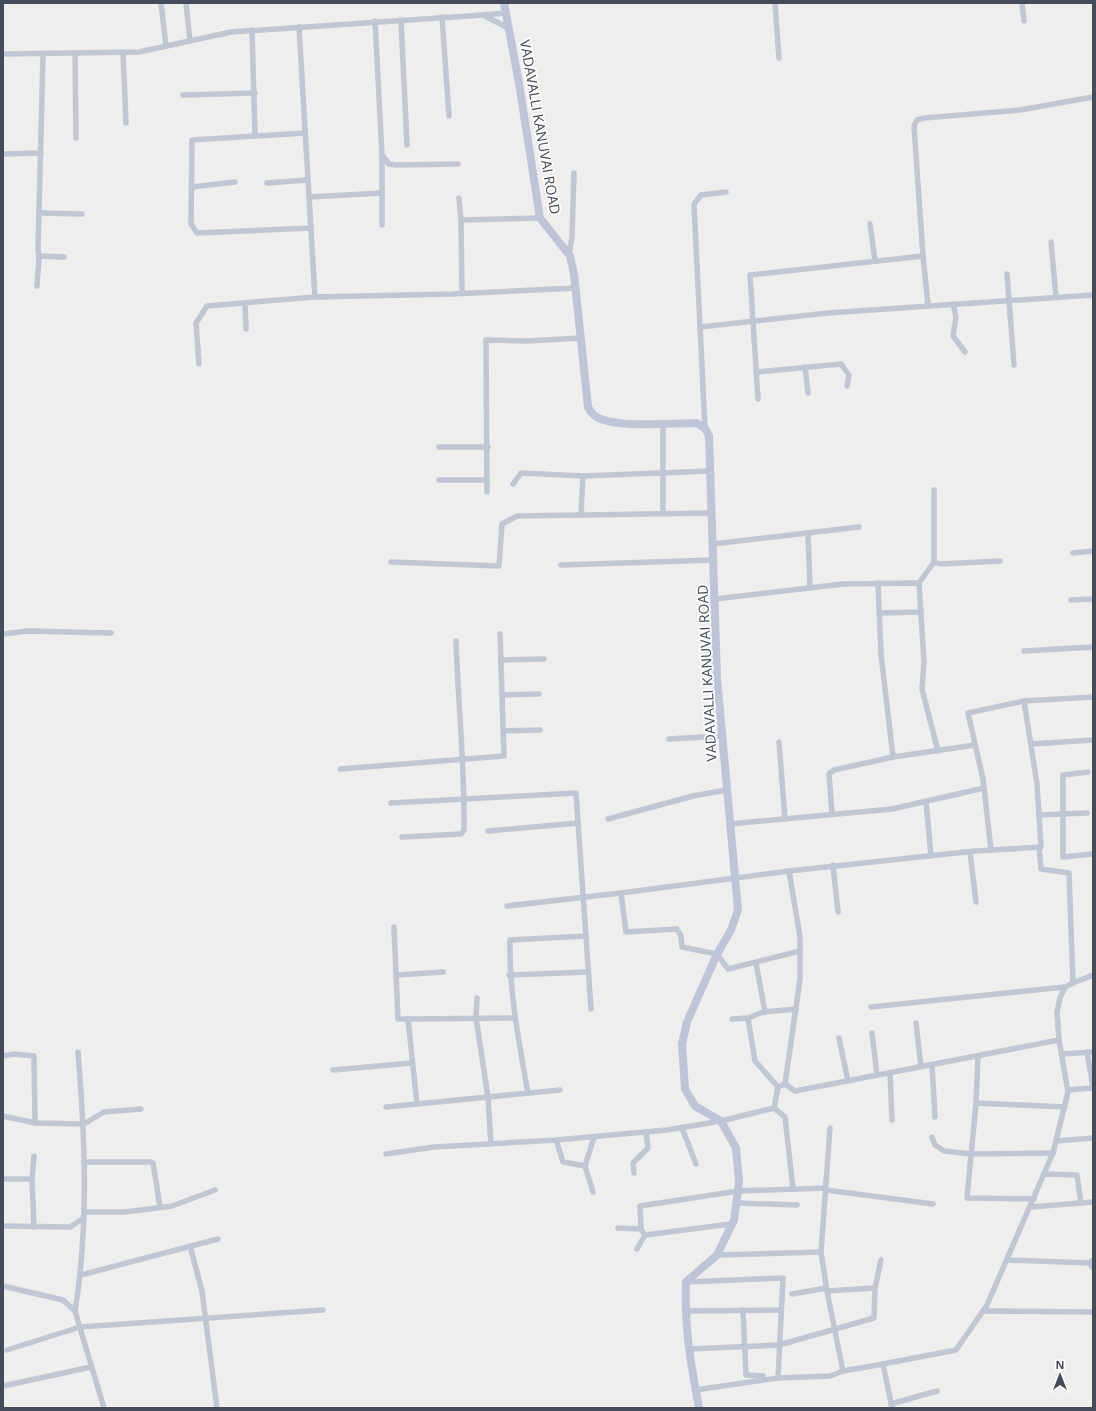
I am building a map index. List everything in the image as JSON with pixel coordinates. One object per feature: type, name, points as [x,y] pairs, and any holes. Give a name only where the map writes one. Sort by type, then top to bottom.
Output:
[{"type":"street","points":[[161,3],[166,46]]},
{"type":"street","points":[[186,3],[190,41]]},
{"type":"street","name":"VADAVALLI KANUVAI ROAD","points":[[504,3],[519,84],[540,218],[568,254],[575,288],[588,407],[592,414],[600,419],[619,423],[696,423],[705,428],[710,436],[717,678],[738,910],[732,930],[717,954],[687,1022],[682,1044],[685,1089],[695,1106],[721,1121]]},
{"type":"street","points":[[775,3],[779,58]]},
{"type":"street","points":[[1022,3],[1024,21]]},
{"type":"street","points":[[3,54],[139,52],[231,32],[298,26],[506,13]]},
{"type":"street","points":[[483,15],[508,28]]},
{"type":"street","points":[[442,17],[448,116]]},
{"type":"street","points":[[401,20],[407,145]]},
{"type":"street","points":[[375,21],[382,155],[382,225]]},
{"type":"street","points":[[298,26],[315,297]]},
{"type":"street","points":[[252,30],[255,135]]},
{"type":"street","points":[[75,53],[76,138]]},
{"type":"street","points":[[122,53],[126,123]]},
{"type":"street","points":[[37,286],[44,54]]},
{"type":"street","points":[[183,95],[255,94]]},
{"type":"street","points":[[928,305],[922,256],[914,126],[918,120],[924,118],[1020,110],[1093,97]]},
{"type":"street","points":[[305,133],[192,140],[191,224],[197,233],[311,228]]},
{"type":"street","points":[[3,154],[41,153]]},
{"type":"street","points":[[382,155],[389,164],[396,165],[458,164]]},
{"type":"street","points":[[568,254],[572,237],[574,173]]},
{"type":"street","points":[[268,183],[308,180]]},
{"type":"street","points":[[192,187],[235,182]]},
{"type":"street","points":[[705,428],[694,204],[702,195],[726,192]]},
{"type":"street","points":[[309,197],[382,193]]},
{"type":"street","points":[[459,198],[461,220],[462,293]]},
{"type":"street","points":[[39,213],[82,214]]},
{"type":"street","points":[[461,220],[540,218]]},
{"type":"street","points":[[870,224],[875,261]]},
{"type":"street","points":[[1051,242],[1056,297]]},
{"type":"street","points":[[39,256],[64,257]]},
{"type":"street","points":[[758,399],[750,275],[922,256]]},
{"type":"street","points":[[1007,274],[1014,365]]},
{"type":"street","points":[[199,364],[196,323],[207,306],[315,297],[575,288]]},
{"type":"street","points":[[700,327],[828,313],[928,305],[1093,295]]},
{"type":"street","points":[[245,303],[246,329]]},
{"type":"street","points":[[953,304],[956,316],[953,336],[965,352]]},
{"type":"street","points":[[487,492],[488,447],[486,340],[527,342],[581,338]]},
{"type":"street","points":[[757,372],[841,364],[849,375],[847,386]]},
{"type":"street","points":[[805,368],[808,393]]},
{"type":"street","points":[[663,423],[663,514]]},
{"type":"street","points":[[439,447],[488,447]]},
{"type":"street","points":[[513,484],[521,473],[582,476],[711,471]]},
{"type":"street","points":[[581,515],[582,476]]},
{"type":"street","points":[[440,480],[487,480]]},
{"type":"street","points":[[934,490],[934,562],[919,583],[924,662],[922,690],[938,750]]},
{"type":"street","points":[[391,562],[499,566],[502,524],[517,516],[712,513]]},
{"type":"street","points":[[713,544],[859,527]]},
{"type":"street","points":[[808,533],[810,588]]},
{"type":"street","points":[[1072,553],[1093,552]]},
{"type":"street","points":[[561,565],[714,560]]},
{"type":"street","points":[[934,562],[940,564],[1000,561]]},
{"type":"street","points":[[878,583],[881,654],[893,757]]},
{"type":"street","points":[[715,598],[843,584],[919,583]]},
{"type":"street","points":[[1071,600],[1093,599]]},
{"type":"street","points":[[879,613],[921,612]]},
{"type":"street","points":[[3,634],[28,631],[111,632]]},
{"type":"street","points":[[340,769],[504,756],[500,634]]},
{"type":"street","points":[[402,837],[462,834],[464,830],[462,734],[458,704],[456,641]]},
{"type":"street","points":[[1024,651],[1093,647]]},
{"type":"street","points":[[501,660],[544,659]]},
{"type":"street","points":[[502,695],[538,694]]},
{"type":"street","points":[[991,850],[984,788],[968,713],[1024,701],[1093,697]]},
{"type":"street","points":[[1024,701],[1037,784],[1041,869],[1068,873],[1073,983]]},
{"type":"street","points":[[503,731],[540,730]]},
{"type":"street","points":[[670,739],[722,736]]},
{"type":"street","points":[[1031,744],[1093,740]]},
{"type":"street","points":[[779,742],[785,819]]},
{"type":"street","points":[[832,814],[829,774],[834,770],[893,757],[975,745]]},
{"type":"street","points":[[1088,772],[1063,775],[1063,857],[1093,854]]},
{"type":"street","points":[[730,824],[892,809],[984,788]]},
{"type":"street","points":[[608,819],[693,796],[727,790]]},
{"type":"street","points":[[391,803],[576,793],[591,1009]]},
{"type":"street","points":[[926,801],[931,856]]},
{"type":"street","points":[[1039,815],[1087,813]]},
{"type":"street","points":[[488,831],[578,824]]},
{"type":"street","points":[[507,906],[583,898],[833,865],[1039,847]]},
{"type":"street","points":[[970,852],[976,902]]},
{"type":"street","points":[[833,865],[838,912]]},
{"type":"street","points":[[785,1084],[800,979],[800,937],[789,871]]},
{"type":"street","points":[[621,893],[626,932],[677,929],[681,936],[682,947],[717,954],[728,969],[800,951]]},
{"type":"street","points":[[394,927],[398,1019],[515,1018]]},
{"type":"street","points":[[528,1093],[509,975],[510,940],[586,936]]},
{"type":"street","points":[[756,963],[765,1012]]},
{"type":"street","points":[[397,975],[443,972]]},
{"type":"street","points":[[509,975],[588,972]]},
{"type":"street","points":[[871,1007],[1065,987],[1093,975]]},
{"type":"street","points":[[695,1390],[778,1378],[830,1376],[843,1371],[956,1350],[983,1311],[1054,1153],[1068,1090],[1059,1040],[1057,1012],[1060,998],[1065,987]]},
{"type":"street","points":[[476,998],[476,1018],[488,1097],[491,1144]]},
{"type":"street","points":[[732,1019],[748,1018],[765,1012],[796,1009]]},
{"type":"street","points":[[748,1018],[755,1061],[778,1087]]},
{"type":"street","points":[[408,1019],[417,1104]]},
{"type":"street","points":[[916,1023],[922,1067]]},
{"type":"street","points":[[872,1032],[877,1075]]},
{"type":"street","points":[[839,1038],[848,1080]]},
{"type":"street","points":[[785,1084],[795,1090],[1059,1040]]},
{"type":"street","points":[[78,1052],[84,1124],[84,1215],[81,1275],[75,1311],[104,1408]]},
{"type":"street","points":[[1062,1054],[1090,1052],[1093,1087],[1068,1090]]},
{"type":"street","points":[[3,1056],[14,1054],[34,1056],[35,1123]]},
{"type":"street","points":[[978,1056],[976,1103],[967,1198],[1034,1199]]},
{"type":"street","points":[[333,1070],[412,1063]]},
{"type":"street","points":[[932,1064],[934,1117]]},
{"type":"street","points":[[890,1072],[892,1120]]},
{"type":"street","points":[[778,1087],[785,1084]]},
{"type":"street","points":[[774,1108],[778,1087]]},
{"type":"street","points":[[386,1107],[560,1090]]},
{"type":"street","points":[[976,1103],[1065,1107]]},
{"type":"street","points":[[386,1154],[434,1147],[556,1140],[682,1128],[721,1121],[774,1108]]},
{"type":"street","points":[[774,1108],[784,1117],[793,1189]]},
{"type":"street","points":[[3,1116],[35,1123],[84,1124],[104,1112],[141,1109]]},
{"type":"street","points":[[699,1408],[688,1349],[686,1282],[717,1255],[734,1220],[739,1181],[736,1148],[721,1121]]},
{"type":"street","points":[[682,1128],[696,1164]]},
{"type":"street","points":[[830,1128],[821,1252],[826,1290],[843,1371]]},
{"type":"street","points":[[634,1172],[633,1163],[648,1148],[646,1132]]},
{"type":"street","points":[[593,1192],[585,1166],[594,1137]]},
{"type":"street","points":[[932,1137],[935,1145],[944,1151],[972,1154],[1054,1153]]},
{"type":"street","points":[[1056,1141],[1093,1138]]},
{"type":"street","points":[[556,1140],[563,1162],[585,1166]]},
{"type":"street","points":[[34,1156],[32,1179],[34,1227]]},
{"type":"street","points":[[84,1162],[153,1163],[160,1207]]},
{"type":"street","points":[[1045,1174],[1077,1175],[1081,1203]]},
{"type":"street","points":[[3,1179],[32,1179]]},
{"type":"street","points":[[645,1235],[641,1229],[640,1206],[738,1191],[826,1189],[933,1204]]},
{"type":"street","points":[[3,1226],[70,1227],[84,1215],[172,1206],[215,1190]]},
{"type":"street","points":[[1031,1207],[1093,1202]]},
{"type":"street","points":[[736,1203],[797,1205]]},
{"type":"street","points":[[645,1235],[731,1224]]},
{"type":"street","points":[[618,1228],[641,1229]]},
{"type":"street","points":[[637,1249],[645,1235]]},
{"type":"street","points":[[81,1275],[218,1239]]},
{"type":"street","points":[[190,1246],[202,1291],[217,1408]]},
{"type":"street","points":[[717,1255],[821,1252]]},
{"type":"street","points":[[688,1349],[779,1345],[834,1328],[874,1318],[875,1288],[881,1260]]},
{"type":"street","points":[[1006,1260],[1092,1264]]},
{"type":"street","points":[[686,1282],[783,1278],[778,1378]]},
{"type":"street","points":[[3,1286],[63,1300],[75,1311]]},
{"type":"street","points":[[792,1294],[826,1290],[875,1288]]},
{"type":"street","points":[[7,1350],[80,1327],[323,1310]]},
{"type":"street","points":[[743,1310],[746,1375],[763,1376]]},
{"type":"street","points":[[686,1311],[781,1310]]},
{"type":"street","points":[[983,1311],[1093,1312]]},
{"type":"street","points":[[883,1364],[891,1406],[937,1391]]},
{"type":"street","points":[[3,1386],[91,1367]]}]
